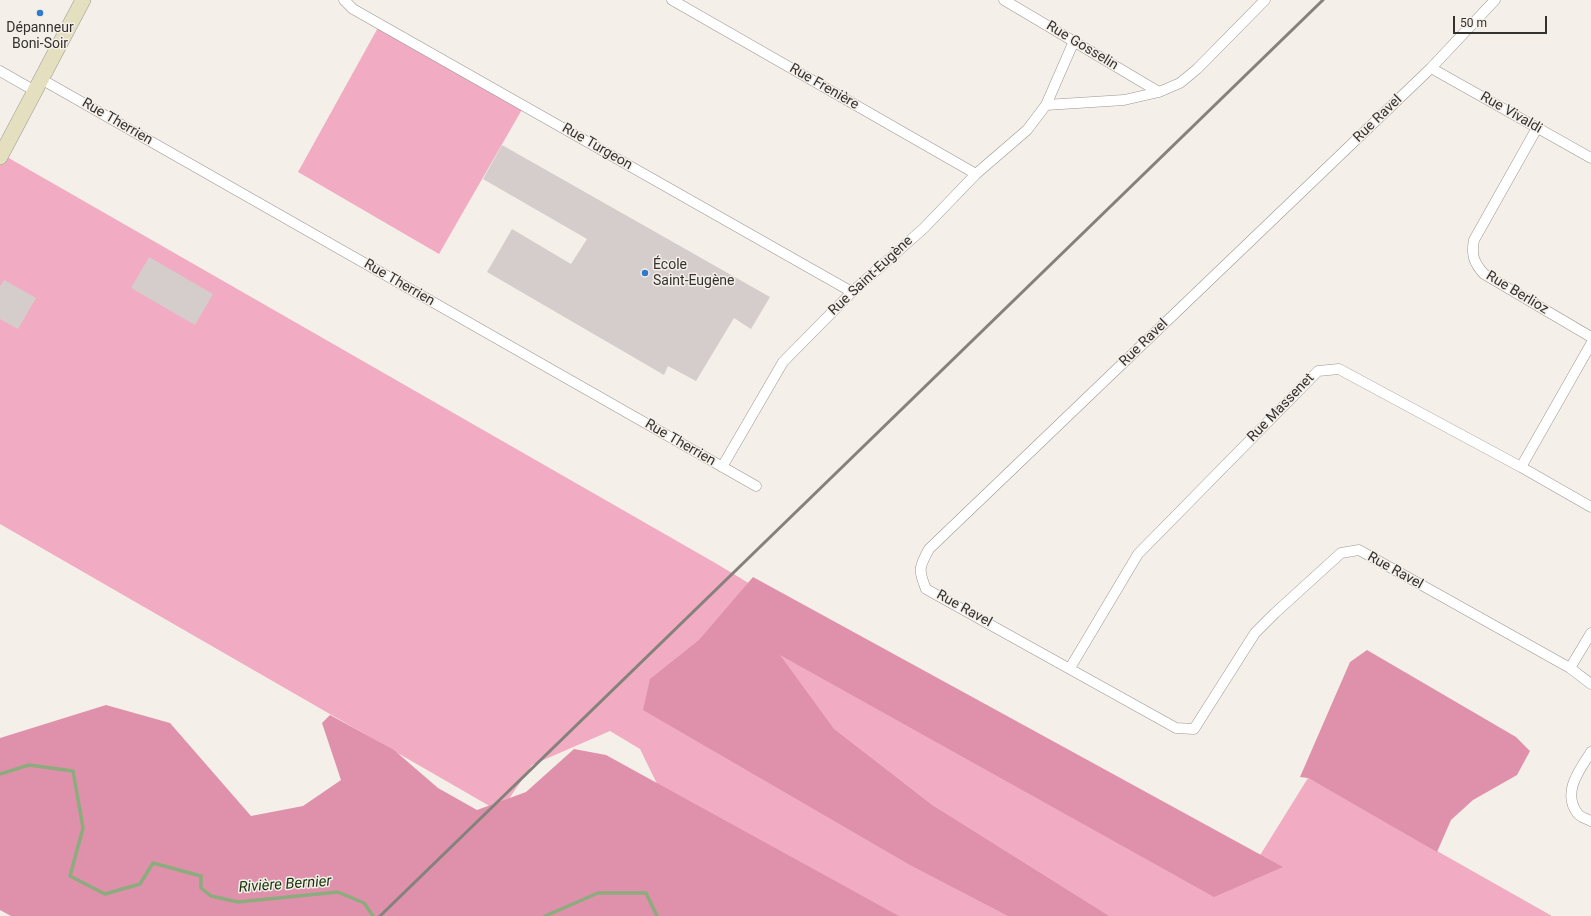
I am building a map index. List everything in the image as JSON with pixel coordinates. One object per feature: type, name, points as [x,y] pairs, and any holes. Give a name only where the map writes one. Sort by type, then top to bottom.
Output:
[{"type":"street","points":[[0,157],[83,0]]},
{"type":"street","name":"Rue Turgeon","points":[[344,0],[353,9],[852,292]]},
{"type":"street","name":"Rue Frenière","points":[[672,0],[976,174]]},
{"type":"street","name":"Rue Gosselin","points":[[1004,0],[1159,92]]},
{"type":"street","points":[[1046,105],[1124,100],[1159,92],[1180,83],[1197,69],[1265,0]]},
{"type":"street","name":"Rue Ravel","points":[[1495,0],[1431,68],[929,549],[920,565],[921,578],[926,589],[1176,728],[1194,729],[1255,633],[1275,613],[1341,553],[1359,550],[1570,668],[1591,684]]},
{"type":"street","name":"Rue Saint-Eugène","points":[[722,467],[783,362],[852,292],[924,228],[976,174],[1027,130],[1046,105],[1074,41]]},
{"type":"street","name":"Rue Vivaldi","points":[[1431,68],[1591,158]]},
{"type":"street","name":"Rue Therrien","points":[[0,71],[38,85],[756,486]]},
{"type":"street","name":"Rue Berlioz","points":[[1537,128],[1474,240],[1472,250],[1473,260],[1476,266],[1484,274],[1591,336]]},
{"type":"street","points":[[1521,467],[1591,344]]},
{"type":"street","name":"Rue Massenet","points":[[1070,668],[1138,554],[1318,371],[1339,369],[1521,467],[1591,507]]},
{"type":"street","points":[[1570,668],[1591,633]]},
{"type":"street","points":[[1591,752],[1572,782],[1571,799],[1578,814],[1591,821]]},
{"type":"shaded area","points":[[380,24],[524,106],[439,254],[298,172]]},
{"type":"shaded area","points":[[0,153],[717,564],[1244,881],[1308,778],[1552,916],[879,916],[660,790],[640,749],[610,731],[532,765],[500,812],[0,524]]},
{"type":"shaded area","points":[[753,577],[1283,867],[1214,897],[780,655],[834,729],[932,805],[1109,916],[1008,916],[910,865],[643,710],[650,679],[699,640]]},
{"type":"shaded area","points":[[1367,650],[1516,737],[1530,751],[1517,775],[1473,800],[1451,820],[1437,852],[1308,778],[1300,777],[1350,662]]},
{"type":"shaded area","points":[[106,705],[170,723],[251,816],[303,806],[341,780],[322,723],[330,715],[394,750],[438,788],[477,810],[526,792],[574,749],[606,755],[899,916],[11,916],[0,910],[0,738]]},
{"type":"building","points":[[502,145],[770,297],[751,329],[734,318],[696,381],[668,366],[664,375],[487,272],[512,229],[571,264],[587,239],[483,179]]},
{"type":"building","points":[[149,257],[213,294],[195,325],[131,288]]},
{"type":"building","points":[[4,280],[36,298],[18,329],[0,319],[0,286]]},
{"type":"waterway","name":"Rivière Bernier","points":[[0,774],[29,765],[73,771],[83,828],[70,876],[105,894],[140,884],[153,863],[201,876],[201,888],[211,896],[238,902],[338,892],[364,903],[373,916]]},
{"type":"waterway","name":"Rivière Bernier","points":[[545,916],[598,893],[646,893],[657,916]]},
{"type":"railway","points":[[380,916],[1323,0]]},
{"type":"place","name":"Dépanneur Boni-Soir","points":[[40,13]]},
{"type":"place","name":"École Saint-Eugène","points":[[645,273]]}]
